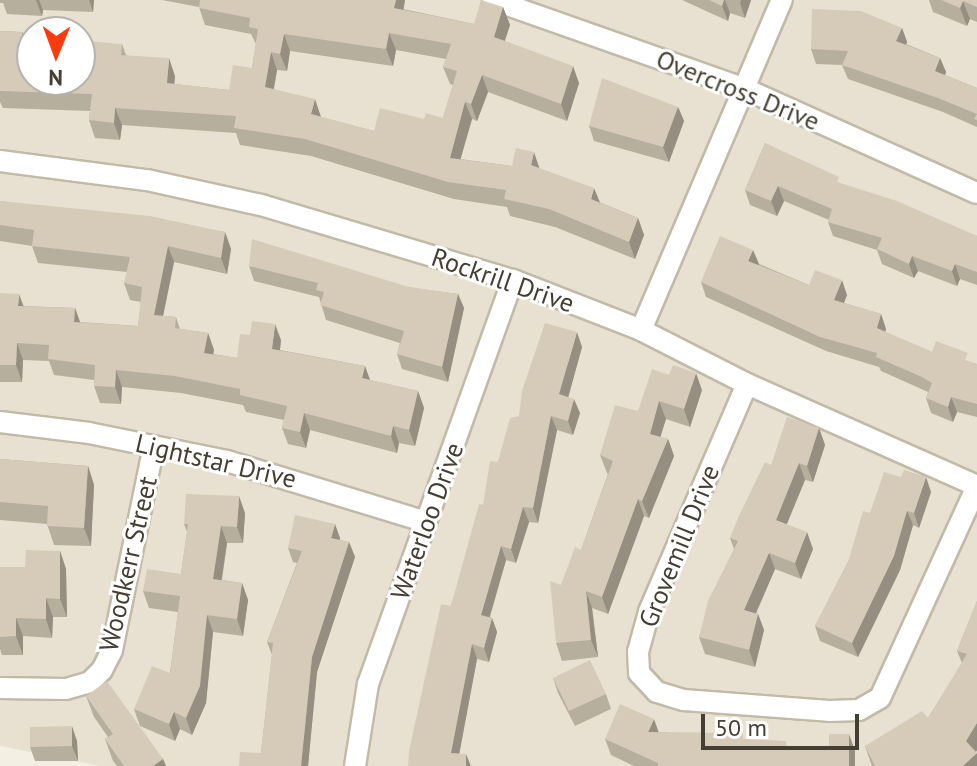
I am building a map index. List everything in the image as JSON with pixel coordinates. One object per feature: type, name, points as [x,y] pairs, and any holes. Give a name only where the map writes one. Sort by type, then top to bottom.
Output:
[{"type":"street","name":"Overcross Drive","points":[[493,0],[743,88],[977,193]]},
{"type":"street","points":[[641,330],[782,0]]},
{"type":"street","name":"Rockrill Drive","points":[[0,161],[147,180],[261,205],[513,280],[641,330],[747,384],[977,486]]},
{"type":"street","name":"Waterloo Drive","points":[[355,766],[368,684],[513,280]]},
{"type":"street","name":"Grovemill Drive","points":[[747,384],[649,612],[638,652],[639,673],[657,692],[684,700],[859,710],[880,698],[977,486]]},
{"type":"street","name":"Lightstar Drive","points":[[0,422],[154,446],[295,479],[426,522]]},
{"type":"street","name":"Woodkerr Street","points":[[0,688],[66,689],[90,682],[102,670],[112,650],[154,446]]},
{"type":"shaded area","points":[[0,0],[977,0],[977,766],[100,766],[0,746]]},
{"type":"building","points":[[200,0],[396,0],[394,8],[474,24],[481,0],[503,7],[494,37],[573,66],[561,104],[482,75],[471,104],[465,102],[450,158],[512,166],[516,148],[534,152],[531,165],[594,188],[591,199],[638,218],[629,242],[549,209],[504,199],[506,190],[448,182],[305,139],[234,128],[236,116],[115,108],[114,123],[89,120],[92,96],[96,96],[96,42],[122,44],[121,55],[169,58],[167,83],[229,90],[233,65],[252,68],[258,29],[249,27],[250,18],[199,8]],"holes":[[[389,33],[451,44],[443,67],[457,71],[443,118],[426,113],[424,119],[380,108],[374,131],[311,114],[315,99],[265,87],[271,52],[280,54],[284,34],[386,49]]]},
{"type":"building","points":[[709,0],[724,0],[722,6]]},
{"type":"building","points":[[941,0],[977,0],[977,7],[963,1],[960,8]]},
{"type":"building","points":[[812,9],[861,11],[902,28],[896,41],[940,58],[935,71],[977,88],[977,114],[842,65],[848,51],[811,49]]},
{"type":"building","points":[[0,31],[16,32],[16,92],[0,91]]},
{"type":"building","points":[[602,78],[678,107],[663,147],[589,126]]},
{"type":"building","points":[[765,143],[839,177],[837,182],[897,201],[977,236],[977,272],[955,264],[952,271],[912,256],[909,264],[877,249],[882,238],[828,222],[832,209],[778,186],[771,201],[745,190]]},
{"type":"building","points":[[0,201],[150,216],[225,232],[221,258],[168,246],[154,315],[176,317],[175,328],[208,333],[204,353],[237,358],[240,334],[250,335],[252,321],[275,324],[272,349],[365,366],[362,378],[418,391],[409,430],[393,426],[391,436],[304,413],[300,432],[282,428],[287,406],[240,395],[240,389],[175,376],[116,370],[115,387],[94,386],[95,365],[48,359],[49,345],[17,343],[16,365],[0,365],[0,293],[19,294],[18,306],[75,308],[74,322],[138,326],[142,287],[124,283],[130,257],[32,246],[34,230],[0,225]]},
{"type":"building","points":[[720,236],[753,250],[748,261],[809,285],[815,270],[842,280],[834,300],[881,314],[877,328],[932,352],[936,341],[968,353],[965,360],[977,364],[977,404],[951,397],[948,407],[926,398],[932,383],[876,357],[877,353],[820,337],[701,282]]},
{"type":"building","points":[[252,239],[409,287],[458,294],[442,367],[397,354],[404,331],[320,305],[324,292],[316,290],[318,283],[249,266]]},
{"type":"building","points":[[545,323],[577,332],[559,394],[574,399],[568,421],[551,416],[533,508],[523,507],[511,549],[501,546],[481,615],[492,618],[484,648],[472,644],[451,753],[466,754],[466,766],[408,766],[441,604],[451,606],[479,504],[483,505],[490,461],[498,462],[510,418],[519,416],[522,391]]},
{"type":"building","points":[[673,365],[696,373],[684,409],[659,401],[650,434],[668,439],[642,501],[638,499],[602,597],[586,591],[591,640],[556,643],[550,581],[561,585],[575,547],[581,550],[613,461],[600,455],[615,405],[638,411],[652,369],[669,375]]},
{"type":"building","points":[[787,417],[819,428],[807,466],[799,463],[776,520],[807,532],[795,563],[769,553],[744,610],[758,614],[749,650],[699,637],[708,601],[738,541],[730,538],[738,518],[765,462],[771,465]]},
{"type":"building","points":[[0,459],[88,466],[84,528],[47,526],[48,506],[0,502]]},
{"type":"building","points":[[904,470],[926,477],[914,513],[907,511],[894,556],[852,643],[815,626],[848,562],[863,511],[870,513],[884,472],[901,477]]},
{"type":"building","points":[[186,494],[239,496],[237,527],[221,526],[213,579],[242,583],[237,619],[207,615],[200,686],[186,718],[174,712],[169,724],[134,709],[152,666],[170,673],[180,596],[143,591],[147,569],[181,574],[188,524],[184,524]]},
{"type":"building","points":[[295,515],[335,524],[331,538],[349,542],[312,657],[301,766],[239,766],[240,752],[261,753],[273,643],[267,642],[302,551],[288,548]]},
{"type":"building","points":[[26,550],[60,551],[60,599],[46,598],[46,619],[16,618],[16,636],[0,637],[0,567],[25,567]]},
{"type":"building","points":[[977,601],[977,723],[966,741],[977,753],[963,766],[875,766],[865,746],[922,711],[928,718],[967,654],[957,651]]},
{"type":"building","points":[[590,660],[606,694],[569,711],[553,678]]},
{"type":"building","points":[[107,681],[163,759],[153,766],[124,766],[105,739],[113,734],[86,696]]},
{"type":"building","points":[[620,704],[654,719],[648,732],[743,733],[743,739],[786,741],[786,746],[829,746],[829,734],[849,734],[849,766],[658,766],[658,763],[605,739]]},
{"type":"building","points":[[72,726],[72,746],[30,747],[30,727]]}]
